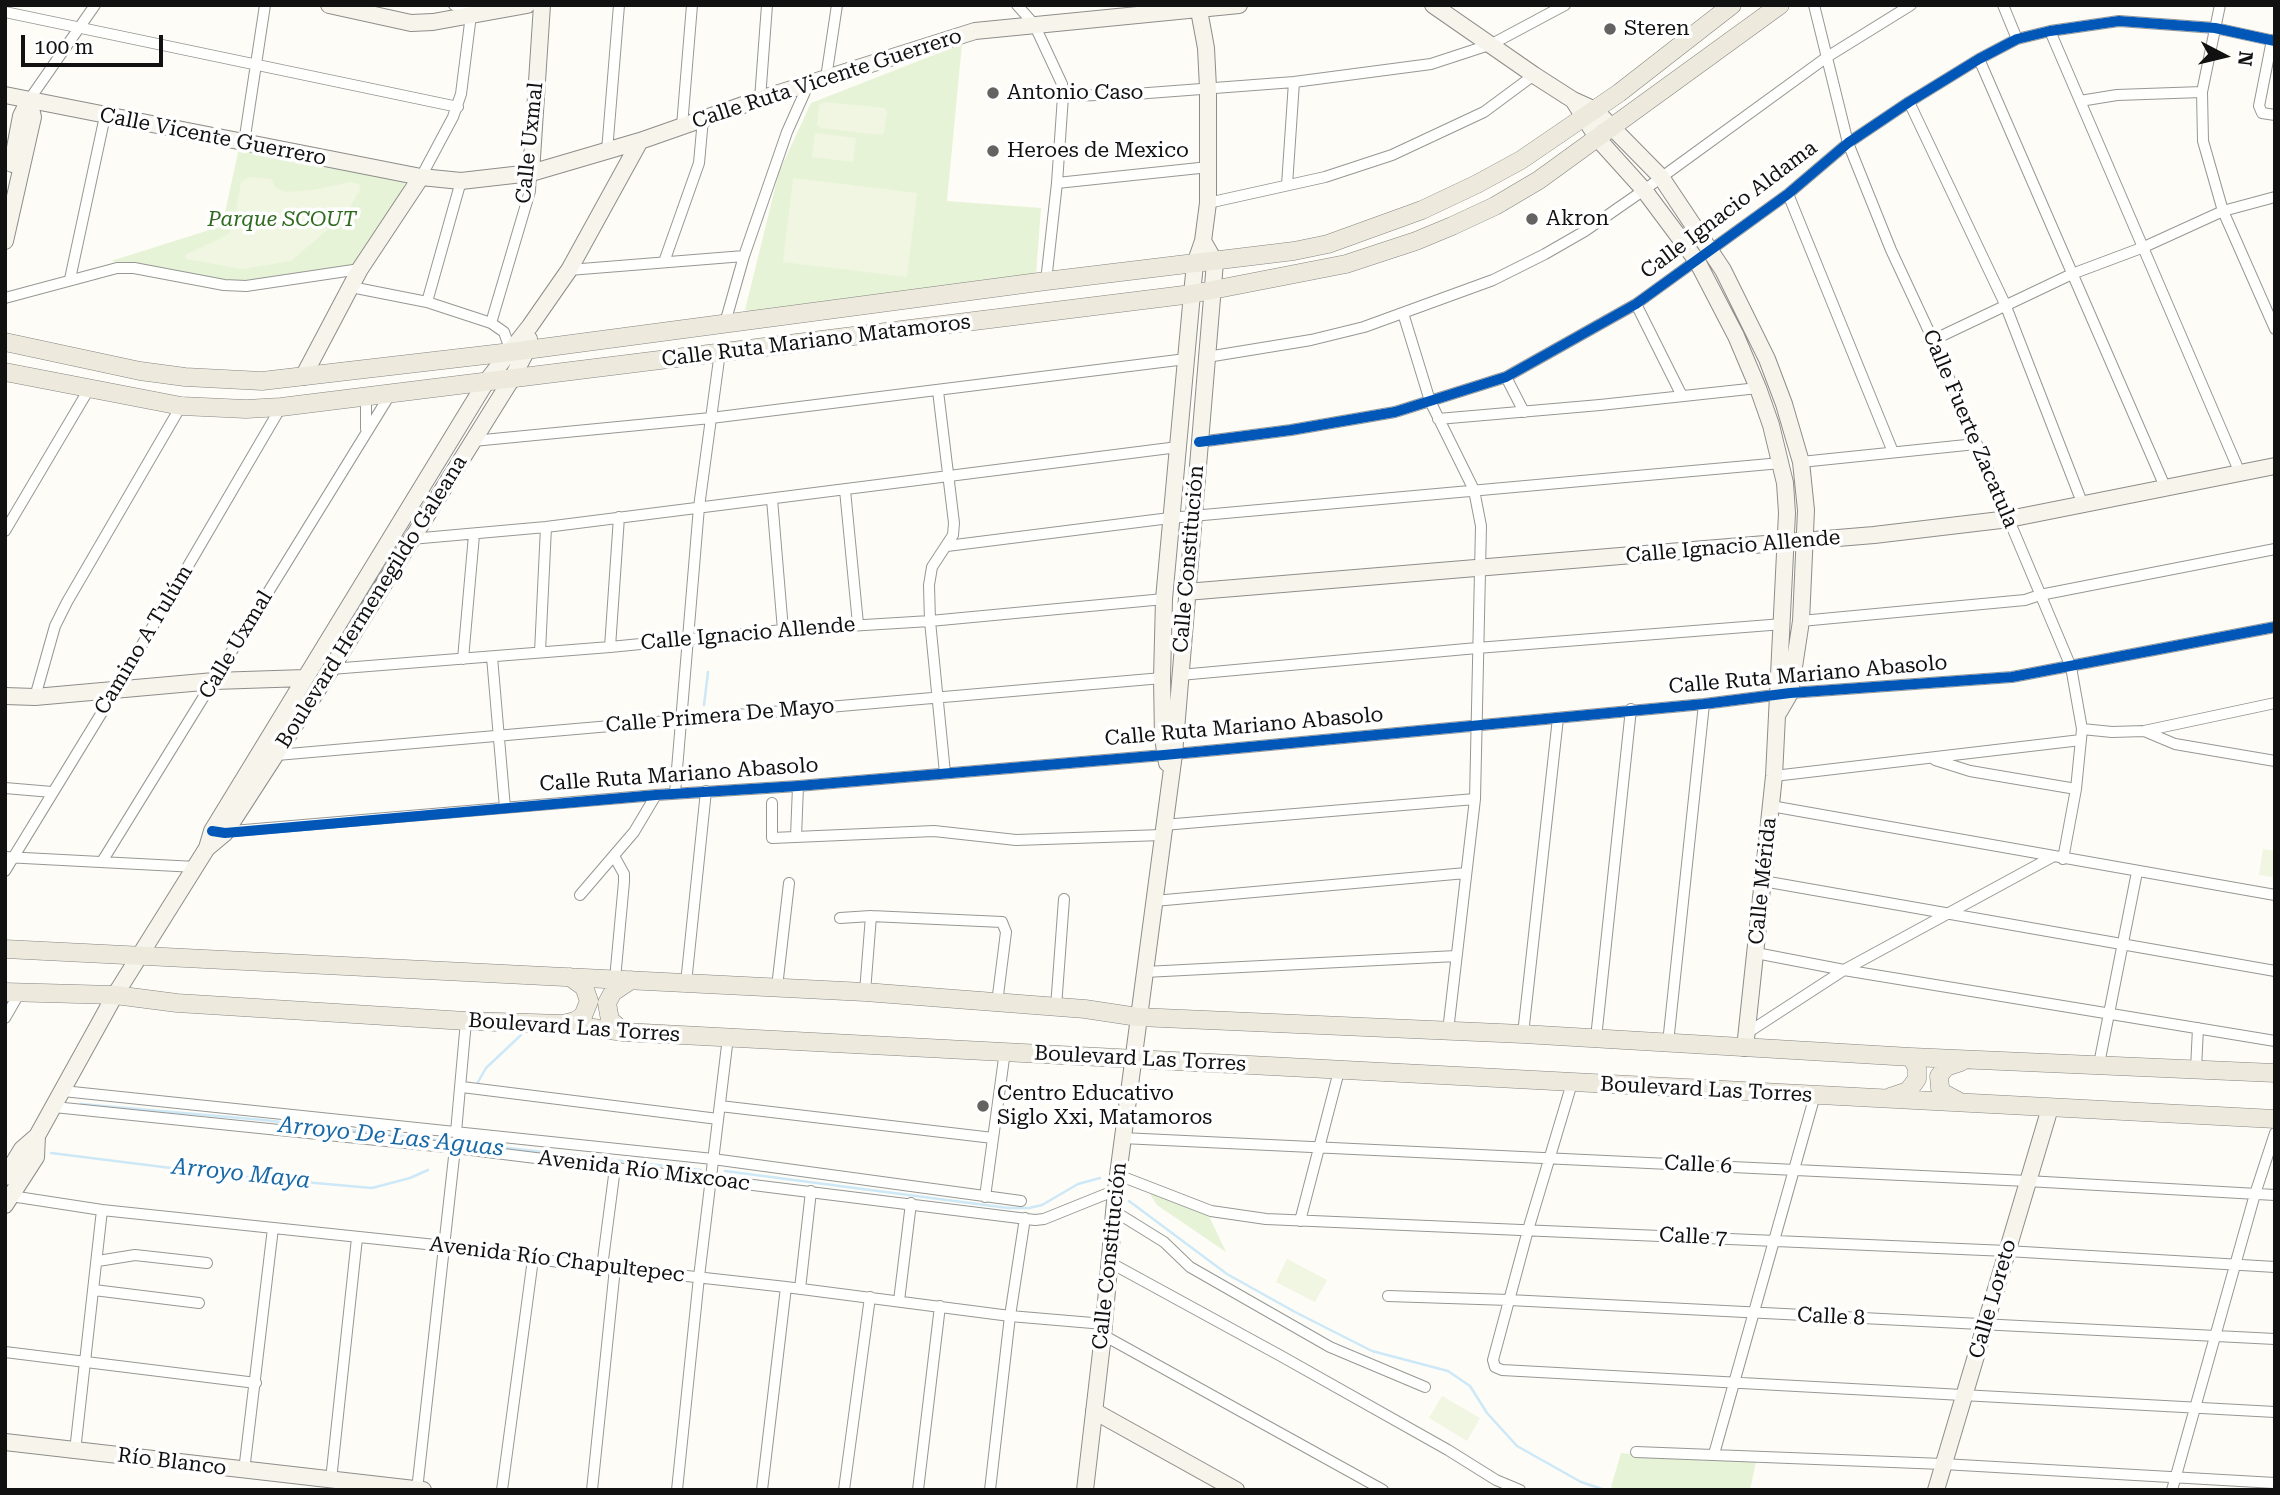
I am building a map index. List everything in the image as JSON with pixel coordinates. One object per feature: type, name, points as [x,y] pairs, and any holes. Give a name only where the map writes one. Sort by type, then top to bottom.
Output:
[{"type":"main road","points":[[328,5],[411,23],[433,22],[527,5]]},
{"type":"main road","name":"Calle Uxmal","points":[[531,173],[542,5]]},
{"type":"main road","name":"Calle Ruta Vicente Guerrero","points":[[421,177],[461,181],[531,173],[640,141],[955,36],[1116,11],[1239,5]]},
{"type":"main road","points":[[1433,5],[1573,100],[1589,114],[1697,261],[1736,336],[1758,388],[1781,463],[1787,513],[1783,624],[1784,694]]},
{"type":"main road","name":"Calle Ruta Mariano Matamoros","points":[[5,342],[140,371],[185,377],[262,380],[519,351],[1294,251],[1328,244],[1422,210],[1521,160],[1589,114],[1732,5]]},
{"type":"main road","name":"Calle Ruta Mariano Matamoros","points":[[5,372],[181,406],[246,410],[511,380],[1192,294],[1346,264],[1416,241],[1495,206],[1539,180],[1780,5]]},
{"type":"main road","name":"Calle Constitución","points":[[1085,1490],[1104,1330],[1122,1138],[1170,772],[1162,678],[1164,598],[1195,264],[1203,241],[1208,203],[1208,88],[1206,48],[1199,7]]},
{"type":"main road","name":"Calle Vicente Guerrero","points":[[5,95],[421,177]]},
{"type":"main road","points":[[5,200],[22,116],[29,100]]},
{"type":"main road","points":[[5,241],[33,117],[29,100]]},
{"type":"main road","points":[[1605,134],[1661,177],[1712,251],[1766,359],[1784,404],[1801,462],[1806,510],[1801,621],[1784,694]]},
{"type":"main road","points":[[519,351],[530,326],[569,270],[640,141]]},
{"type":"main road","points":[[303,377],[360,269],[421,177]]},
{"type":"main road","points":[[1203,241],[1215,262]]},
{"type":"main road","name":"Calle Constitución","points":[[1169,755],[1180,675],[1215,262]]},
{"type":"main road","name":"Boulevard Hermenegildo Galeana","points":[[5,1177],[22,1149],[37,1136],[115,995],[207,848],[277,755],[511,380],[519,351]]},
{"type":"main road","name":"Boulevard Hermenegildo Galeana","points":[[218,832],[305,678],[486,382],[519,351]]},
{"type":"main road","name":"Calle Ignacio Allende","points":[[1186,592],[1874,535],[2009,519],[2275,466]]},
{"type":"main road","points":[[5,696],[35,697],[214,681],[305,678]]},
{"type":"main road","name":"Calle Mérida","points":[[1746,1041],[1778,714],[1784,694]]},
{"type":"main road","name":"Boulevard Las Torres","points":[[5,949],[865,992],[1056,1007],[1138,1017],[1668,1042],[1746,1041],[1911,1057],[2275,1073]]},
{"type":"main road","points":[[563,1024],[583,1016],[589,1001],[584,987],[570,977]]},
{"type":"main road","points":[[623,980],[607,1003],[610,1020],[624,1032]]},
{"type":"main road","name":"Boulevard Las Torres","points":[[13,992],[115,995],[177,1003],[466,1021],[563,1024],[624,1032],[2275,1119]]},
{"type":"main road","points":[[1880,1098],[1903,1094],[1913,1086],[1918,1073],[1911,1057]]},
{"type":"main road","points":[[1966,1103],[1943,1093],[1939,1076],[1946,1067],[1971,1059]]},
{"type":"main road","name":"Calle Loreto","points":[[1936,1490],[2050,1108]]},
{"type":"main road","name":"Boulevard Hermenegildo Galeana","points":[[8,1201],[36,1157],[37,1136]]},
{"type":"main road","points":[[1094,1411],[1236,1490]]},
{"type":"main road","name":"Río Blanco","points":[[5,1442],[423,1490]]},
{"type":"street","points":[[29,100],[95,5]]},
{"type":"street","points":[[244,143],[265,5]]},
{"type":"street","points":[[421,177],[458,107],[471,15],[467,9],[454,5]]},
{"type":"street","points":[[607,151],[619,5]]},
{"type":"street","points":[[682,126],[692,5]]},
{"type":"street","points":[[760,99],[767,5]]},
{"type":"street","points":[[826,78],[837,5]]},
{"type":"street","points":[[1017,5],[1034,24],[1062,85],[1057,183],[1046,281]]},
{"type":"street","points":[[1063,96],[1294,82],[1431,64],[1492,44],[1565,5]]},
{"type":"street","name":"Calle Fuerte Zacatula","points":[[1814,5],[1848,143],[1891,250],[1933,340],[2071,667],[2081,734],[2076,789],[2058,858]]},
{"type":"street","points":[[1207,357],[1311,340],[1364,327],[1493,280],[1545,254],[1585,231],[1644,190],[1827,57],[1911,5]]},
{"type":"street","points":[[2003,5],[2017,39]]},
{"type":"street","points":[[2220,5],[2202,92],[2203,141],[2223,211],[2275,329]]},
{"type":"street","points":[[5,12],[458,107]]},
{"type":"street","name":"Calle Ignacio Aldama","points":[[1199,442],[1395,412],[1506,377],[1636,304],[1788,194],[1848,143],[1909,102],[2017,39],[2119,20],[2215,27],[2274,41]]},
{"type":"street","points":[[2050,31],[2240,473]]},
{"type":"street","points":[[2274,41],[2260,110],[2275,116]]},
{"type":"street","points":[[1979,59],[2166,489]]},
{"type":"street","points":[[1208,203],[1325,177],[1392,155],[1484,112],[1534,75]]},
{"type":"street","points":[[1287,185],[1294,82]]},
{"type":"street","points":[[725,323],[744,256],[787,132],[808,85]]},
{"type":"street","points":[[2080,101],[2117,95],[2202,92]]},
{"type":"street","points":[[1909,102],[2005,304],[2083,505]]},
{"type":"street","points":[[70,279],[105,116]]},
{"type":"street","points":[[664,262],[699,163],[703,119]]},
{"type":"street","points":[[1057,183],[1209,167]]},
{"type":"street","name":"Calle Uxmal","points":[[491,323],[530,191],[531,173]]},
{"type":"street","points":[[427,302],[461,181]]},
{"type":"street","points":[[1788,194],[1893,452]]},
{"type":"street","points":[[1933,340],[2072,274],[2144,247],[2223,211],[2275,197]]},
{"type":"street","points":[[569,270],[744,256]]},
{"type":"street","points":[[5,298],[117,268],[134,268],[224,285],[246,286],[360,269]]},
{"type":"street","points":[[351,287],[427,302],[491,323],[504,332],[519,351]]},
{"type":"street","points":[[1636,304],[1682,396]]},
{"type":"street","points":[[1403,313],[1430,401],[1474,491],[1481,526],[1475,799],[1448,1031]]},
{"type":"street","points":[[675,793],[699,507],[720,352]]},
{"type":"street","points":[[473,441],[711,418],[1186,359]]},
{"type":"street","points":[[1506,377],[1524,412]]},
{"type":"street","points":[[1438,419],[1758,388]]},
{"type":"street","points":[[5,531],[89,389]]},
{"type":"street","points":[[938,391],[954,523],[953,535],[932,567],[929,584],[930,621],[945,773]]},
{"type":"street","name":"Calle Uxmal","points":[[103,860],[366,429],[391,393]]},
{"type":"street","points":[[366,396],[366,429]]},
{"type":"street","points":[[35,697],[46,654],[61,614],[181,406]]},
{"type":"street","name":"Camino A Tulúm","points":[[5,871],[9,857],[115,691],[281,407]]},
{"type":"street","points":[[1801,462],[1976,444]]},
{"type":"street","points":[[411,539],[546,527],[1178,447]]},
{"type":"street","points":[[947,546],[1170,518],[1781,463]]},
{"type":"street","points":[[845,490],[858,624]]},
{"type":"street","points":[[772,499],[783,630]]},
{"type":"street","points":[[610,647],[619,517]]},
{"type":"street","points":[[540,652],[546,527]]},
{"type":"street","points":[[463,659],[474,535]]},
{"type":"street","points":[[1801,621],[2025,600],[2275,549]]},
{"type":"street","name":"Calle Ignacio Allende","points":[[331,669],[783,630],[930,621],[1164,598]]},
{"type":"street","points":[[1180,675],[1783,624]]},
{"type":"street","name":"Calle Ruta Mariano Abasolo","points":[[218,832],[1169,755],[1784,694],[2012,677],[2275,627]]},
{"type":"street","points":[[492,657],[505,808]]},
{"type":"street","name":"Calle Primera De Mayo","points":[[277,755],[1162,678]]},
{"type":"street","points":[[1668,1042],[1704,704]]},
{"type":"street","points":[[1774,776],[1930,758],[2081,734],[2144,731],[2275,704]]},
{"type":"street","points":[[1596,1038],[1631,709]]},
{"type":"street","points":[[1523,1034],[1558,718]]},
{"type":"street","points":[[2144,731],[2175,744],[2275,761]]},
{"type":"street","points":[[1930,758],[1970,771],[2076,789]]},
{"type":"street","points":[[796,837],[798,786]]},
{"type":"street","points":[[5,788],[52,792]]},
{"type":"street","points":[[686,983],[706,791]]},
{"type":"street","points":[[580,895],[634,832],[656,795]]},
{"type":"street","points":[[772,803],[772,838],[934,831],[1016,840],[1162,830],[1475,799]]},
{"type":"street","points":[[1771,806],[2275,895]]},
{"type":"street","points":[[614,856],[624,874],[623,980]]},
{"type":"street","points":[[9,857],[196,867]]},
{"type":"street","points":[[1746,1041],[1844,970],[2058,858]]},
{"type":"street","points":[[2099,1064],[2137,872]]},
{"type":"street","points":[[1154,901],[1466,873]]},
{"type":"street","points":[[1763,881],[2275,971]]},
{"type":"street","points":[[776,987],[789,883]]},
{"type":"street","points":[[1056,1007],[1064,899]]},
{"type":"street","points":[[865,992],[871,916]]},
{"type":"street","points":[[840,918],[871,916],[1002,922],[1006,932],[997,1003]]},
{"type":"street","points":[[1756,953],[2275,1041]]},
{"type":"street","points":[[1145,972],[1457,956]]},
{"type":"street","points":[[5,1018],[13,992]]},
{"type":"street","points":[[456,1132],[466,1021]]},
{"type":"street","points":[[2196,1069],[2198,1028]]},
{"type":"street","points":[[677,1490],[728,1037]]},
{"type":"street","points":[[985,1197],[1005,1051]]},
{"type":"street","points":[[1300,1221],[1339,1071]]},
{"type":"street","points":[[1572,1083],[1509,1300],[1493,1360],[1495,1367],[1509,1371],[1732,1384],[2275,1412]]},
{"type":"street","points":[[461,1087],[718,1119]]},
{"type":"street","name":"Avenida Río Mixcoac","points":[[63,1091],[713,1159],[1021,1201]]},
{"type":"street","points":[[1714,1454],[1815,1095]]},
{"type":"street","points":[[720,1106],[993,1138]]},
{"type":"street","name":"Avenida Río Mixcoac","points":[[54,1107],[455,1148],[1025,1218],[1044,1219],[1117,1182]]},
{"type":"street","points":[[2172,1490],[2255,1194],[2275,1133]]},
{"type":"street","name":"Calle 6","points":[[1122,1138],[2275,1195]]},
{"type":"street","points":[[417,1489],[455,1148]]},
{"type":"street","points":[[602,1266],[615,1168]]},
{"type":"street","name":"Calle 7","points":[[1117,1182],[1212,1211],[1300,1221],[2007,1251],[2275,1267]]},
{"type":"street","points":[[800,1289],[811,1191]]},
{"type":"street","name":"Avenida Río Chapultepec","points":[[8,1201],[445,1246],[533,1259],[870,1297],[1104,1330]]},
{"type":"street","points":[[899,1301],[911,1203]]},
{"type":"street","points":[[75,1451],[102,1210]]},
{"type":"street","points":[[1114,1211],[1164,1242],[1190,1267],[1329,1347],[1424,1387]]},
{"type":"street","points":[[990,1490],[1010,1316],[1025,1218]]},
{"type":"street","points":[[244,1471],[273,1228]]},
{"type":"street","points":[[331,1480],[357,1238]]},
{"type":"street","points":[[98,1261],[135,1255],[207,1263]]},
{"type":"street","points":[[502,1490],[533,1259]]},
{"type":"street","points":[[1109,1262],[1448,1450],[1496,1480],[1520,1490]]},
{"type":"street","points":[[592,1490],[615,1268]]},
{"type":"street","points":[[762,1490],[786,1287]]},
{"type":"street","points":[[94,1290],[198,1303]]},
{"type":"street","name":"Calle 8","points":[[1388,1296],[2275,1339]]},
{"type":"street","points":[[844,1490],[870,1297]]},
{"type":"street","points":[[918,1490],[940,1306]]},
{"type":"street","points":[[1104,1330],[1383,1490]]},
{"type":"street","points":[[5,1352],[256,1383]]},
{"type":"street","points":[[1636,1452],[1943,1464],[2275,1483]]},
{"type":"street","points":[[1489,1490],[1496,1480]]},
{"type":"green space","points":[[962,44],[947,201],[1041,208],[1036,275],[757,313],[745,310],[779,172],[811,103]]},
{"type":"green space","points":[[825,102],[884,108],[887,112],[884,132],[881,135],[821,128],[817,125],[819,105]]},
{"type":"green space","points":[[815,133],[856,138],[853,162],[812,157]]},
{"type":"green space","name":"Parque SCOUT","points":[[239,148],[405,182],[403,191],[356,267],[246,283],[111,261],[222,226]]},
{"type":"green space","points":[[250,177],[271,179],[275,187],[285,192],[313,190],[350,182],[359,184],[361,189],[344,216],[291,261],[242,269],[186,259],[185,255],[225,236],[233,229],[241,182]]},
{"type":"green space","points":[[793,178],[917,193],[907,277],[783,262]]},
{"type":"green space","points":[[2263,849],[2275,851],[2273,877],[2259,875]]},
{"type":"green space","points":[[1148,1191],[1209,1216],[1226,1252],[1157,1205]]},
{"type":"green space","points":[[1287,1259],[1327,1280],[1315,1302],[1276,1282]]},
{"type":"green space","points":[[1442,1396],[1480,1418],[1467,1441],[1429,1418]]},
{"type":"green space","points":[[1621,1453],[1756,1462],[1750,1490],[1618,1490],[1611,1487]]},
{"type":"waterway","name":"Arroyo Maya","points":[[704,705],[708,672]]},
{"type":"waterway","name":"Arroyo Maya","points":[[478,1082],[486,1068],[521,1035]]},
{"type":"waterway","name":"Arroyo De Las Aguas","points":[[81,1104],[263,1120],[701,1170]]},
{"type":"waterway","name":"Arroyo Maya","points":[[51,1153],[235,1176],[372,1188],[410,1178],[428,1170]]},
{"type":"waterway","name":"Arroyo De Las Aguas","points":[[725,1171],[1008,1208],[1042,1205],[1078,1184],[1100,1178]]},
{"type":"waterway","name":"Arroyo De Las Aguas","points":[[1129,1201],[1227,1274],[1295,1312],[1372,1351],[1448,1371],[1470,1386],[1487,1413],[1517,1446],[1581,1482],[1605,1490]]},
{"type":"cycle path","points":[[1199,442],[1395,412],[1506,377],[1636,304],[1788,194],[1848,143],[1909,102],[2017,39],[2050,31],[2119,21],[2215,28],[2275,41]]},
{"type":"cycle path","points":[[212,831],[225,833],[656,795],[798,786],[1164,755],[1704,704],[1790,693],[2012,677],[2275,627]]},
{"type":"place","name":"Steren","points":[[1610,29]]},
{"type":"place","name":"Antonio Caso","points":[[993,93]]},
{"type":"place","name":"Heroes de Mexico","points":[[993,151]]},
{"type":"place","name":"Akron","points":[[1532,219]]},
{"type":"place","name":"Centro Educativo Siglo Xxi, Matamoros","points":[[983,1106]]}]
